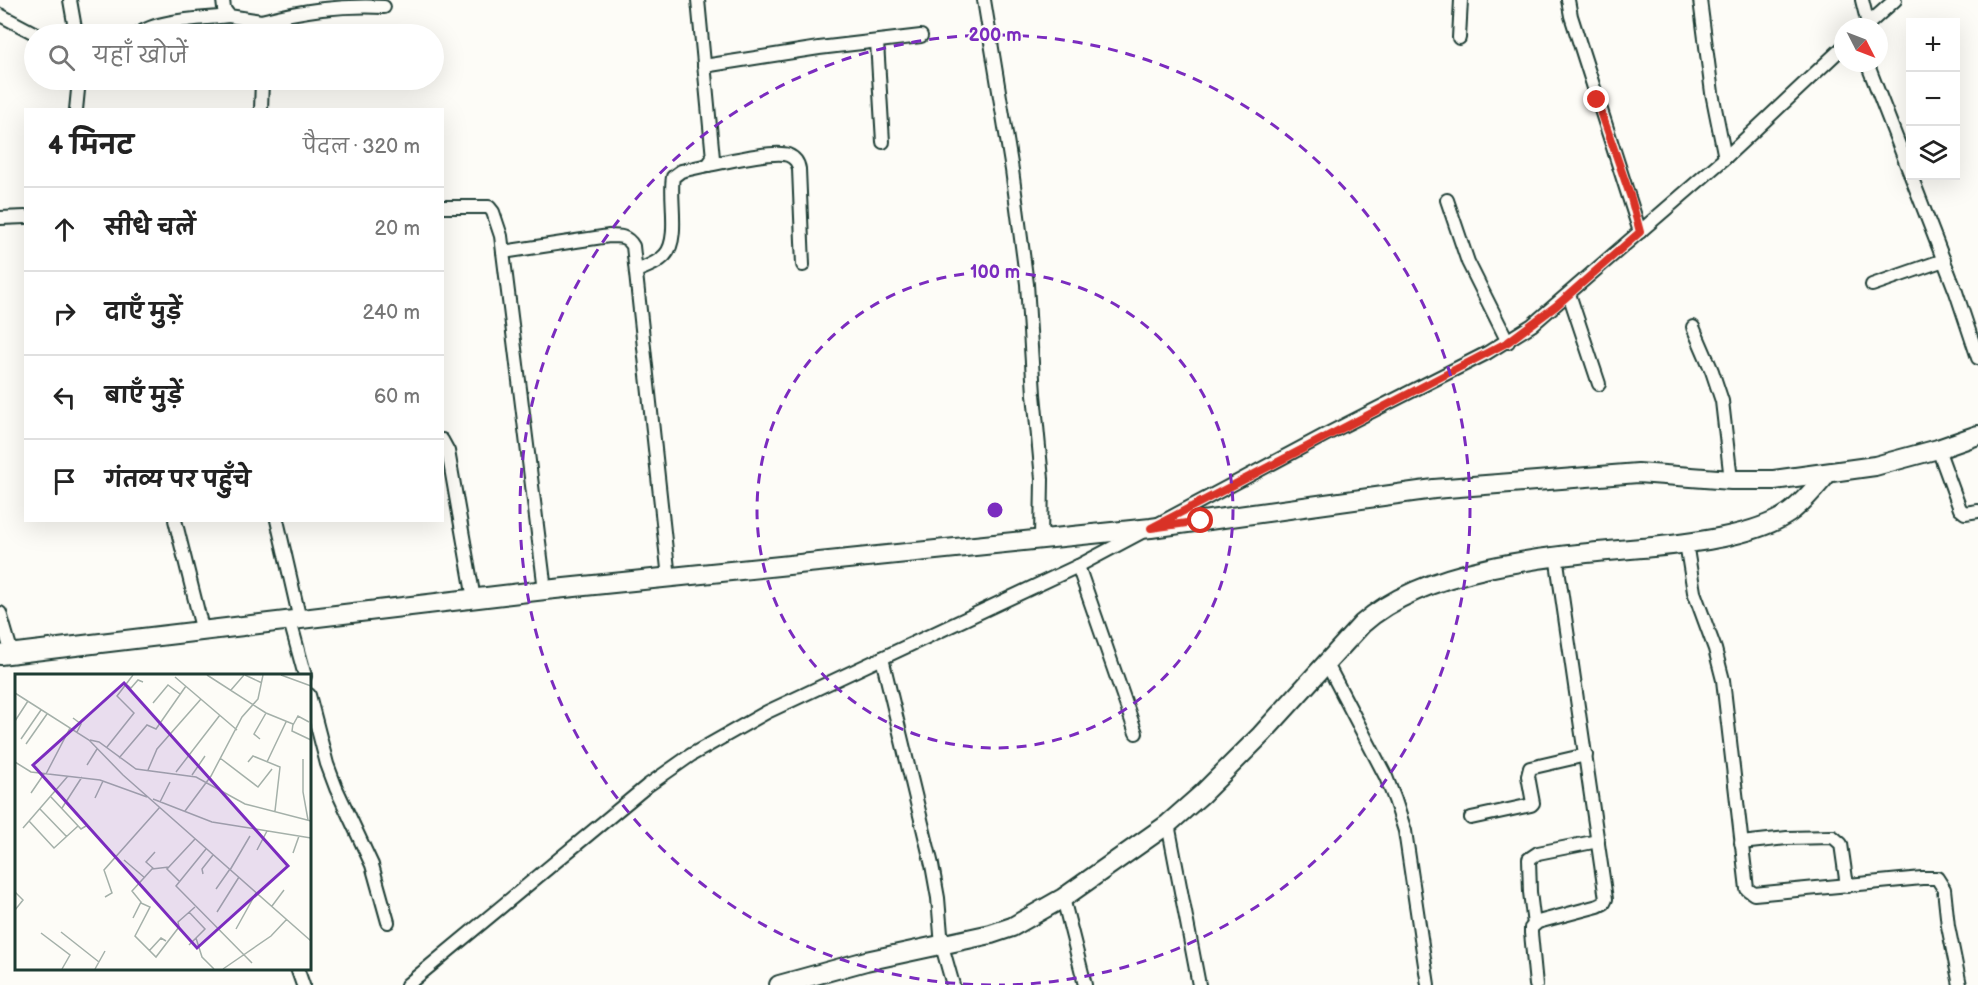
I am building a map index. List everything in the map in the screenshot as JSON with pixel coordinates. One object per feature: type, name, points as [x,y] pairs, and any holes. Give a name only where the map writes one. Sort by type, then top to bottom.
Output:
[{"type":"street","points":[[70,0],[74,24]]},
{"type":"street","points":[[223,0],[224,9],[229,16]]},
{"type":"street","points":[[698,0],[713,158],[708,165]]},
{"type":"street","points":[[984,0],[1012,170],[1027,284],[1042,479],[1041,538]]},
{"type":"street","points":[[1460,39],[1461,0]]},
{"type":"street","points":[[1568,0],[1571,16],[1640,232]]},
{"type":"street","points":[[1700,0],[1712,93],[1725,158]]},
{"type":"street","points":[[1862,0],[1865,18]]},
{"type":"street","points":[[1875,18],[1895,0]]},
{"type":"street","points":[[169,24],[229,16],[261,21],[297,12],[338,6],[384,7]]},
{"type":"street","points":[[0,15],[24,28]]},
{"type":"street","points":[[261,21],[264,24]]},
{"type":"street","points":[[704,66],[921,36]]},
{"type":"street","points":[[877,42],[883,142]]},
{"type":"street","points":[[407,985],[672,767],[718,738],[766,712],[1078,566],[1508,342],[1569,294],[1725,158],[1834,55]]},
{"type":"street","points":[[1871,72],[1906,161]]},
{"type":"street","points":[[76,108],[78,90]]},
{"type":"street","points":[[261,108],[262,90]]},
{"type":"street","points":[[636,271],[659,261],[668,251],[672,230],[673,177],[681,171],[708,165],[786,154],[798,162],[802,265]]},
{"type":"street","points":[[1913,180],[1978,358]]},
{"type":"street","points":[[1447,200],[1468,262],[1508,342]]},
{"type":"street","points":[[444,207],[489,207],[496,218],[545,590]]},
{"type":"street","points":[[0,218],[24,217]]},
{"type":"street","points":[[502,252],[621,236],[629,239],[633,246],[669,578]]},
{"type":"street","points":[[1872,285],[1944,260]]},
{"type":"street","points":[[1569,294],[1599,384]]},
{"type":"street","points":[[1693,327],[1722,401],[1731,480]]},
{"type":"street","points":[[0,613],[6,655],[545,590],[1151,528],[1434,489],[1638,473],[1731,480],[1774,480],[1875,466],[1938,449],[1978,435]]},
{"type":"street","points":[[444,444],[448,451],[474,599]]},
{"type":"street","points":[[1938,449],[1960,509],[1965,513],[1978,511]]},
{"type":"street","points":[[779,985],[866,961],[991,934],[1012,927],[1063,898],[1167,824],[1202,794],[1327,664],[1362,624],[1396,600],[1452,578],[1488,568],[1556,555],[1686,543],[1764,525],[1804,501],[1827,474]]},
{"type":"street","points":[[176,522],[203,632]]},
{"type":"street","points":[[277,522],[305,674]]},
{"type":"street","points":[[1686,543],[1694,592],[1719,660],[1723,680],[1747,889],[1754,894],[1937,878],[1944,889],[1948,926],[1960,985]]},
{"type":"street","points":[[1534,925],[1598,906],[1604,903],[1606,893],[1556,555]]},
{"type":"street","points":[[1078,566],[1136,733]]},
{"type":"street","points":[[882,658],[932,865],[938,898],[942,946],[953,985]]},
{"type":"street","points":[[1327,664],[1386,777],[1405,831],[1428,985]]},
{"type":"street","points":[[310,699],[327,764],[372,865],[388,922]]},
{"type":"street","points":[[1471,818],[1531,805],[1533,803],[1528,776],[1530,768],[1586,755]]},
{"type":"street","points":[[1167,824],[1199,985]]},
{"type":"street","points":[[1741,843],[1796,837],[1833,837],[1841,844],[1847,886]]},
{"type":"street","points":[[1536,985],[1531,933],[1534,925],[1529,859],[1538,854],[1598,841]]},
{"type":"street","points":[[1063,898],[1085,985]]},
{"type":"street","points":[[297,970],[303,985]]},
{"type":"route","points":[[1201,521],[1151,528],[1325,435],[1508,342],[1556,306],[1640,232],[1631,198],[1597,100]]}]
